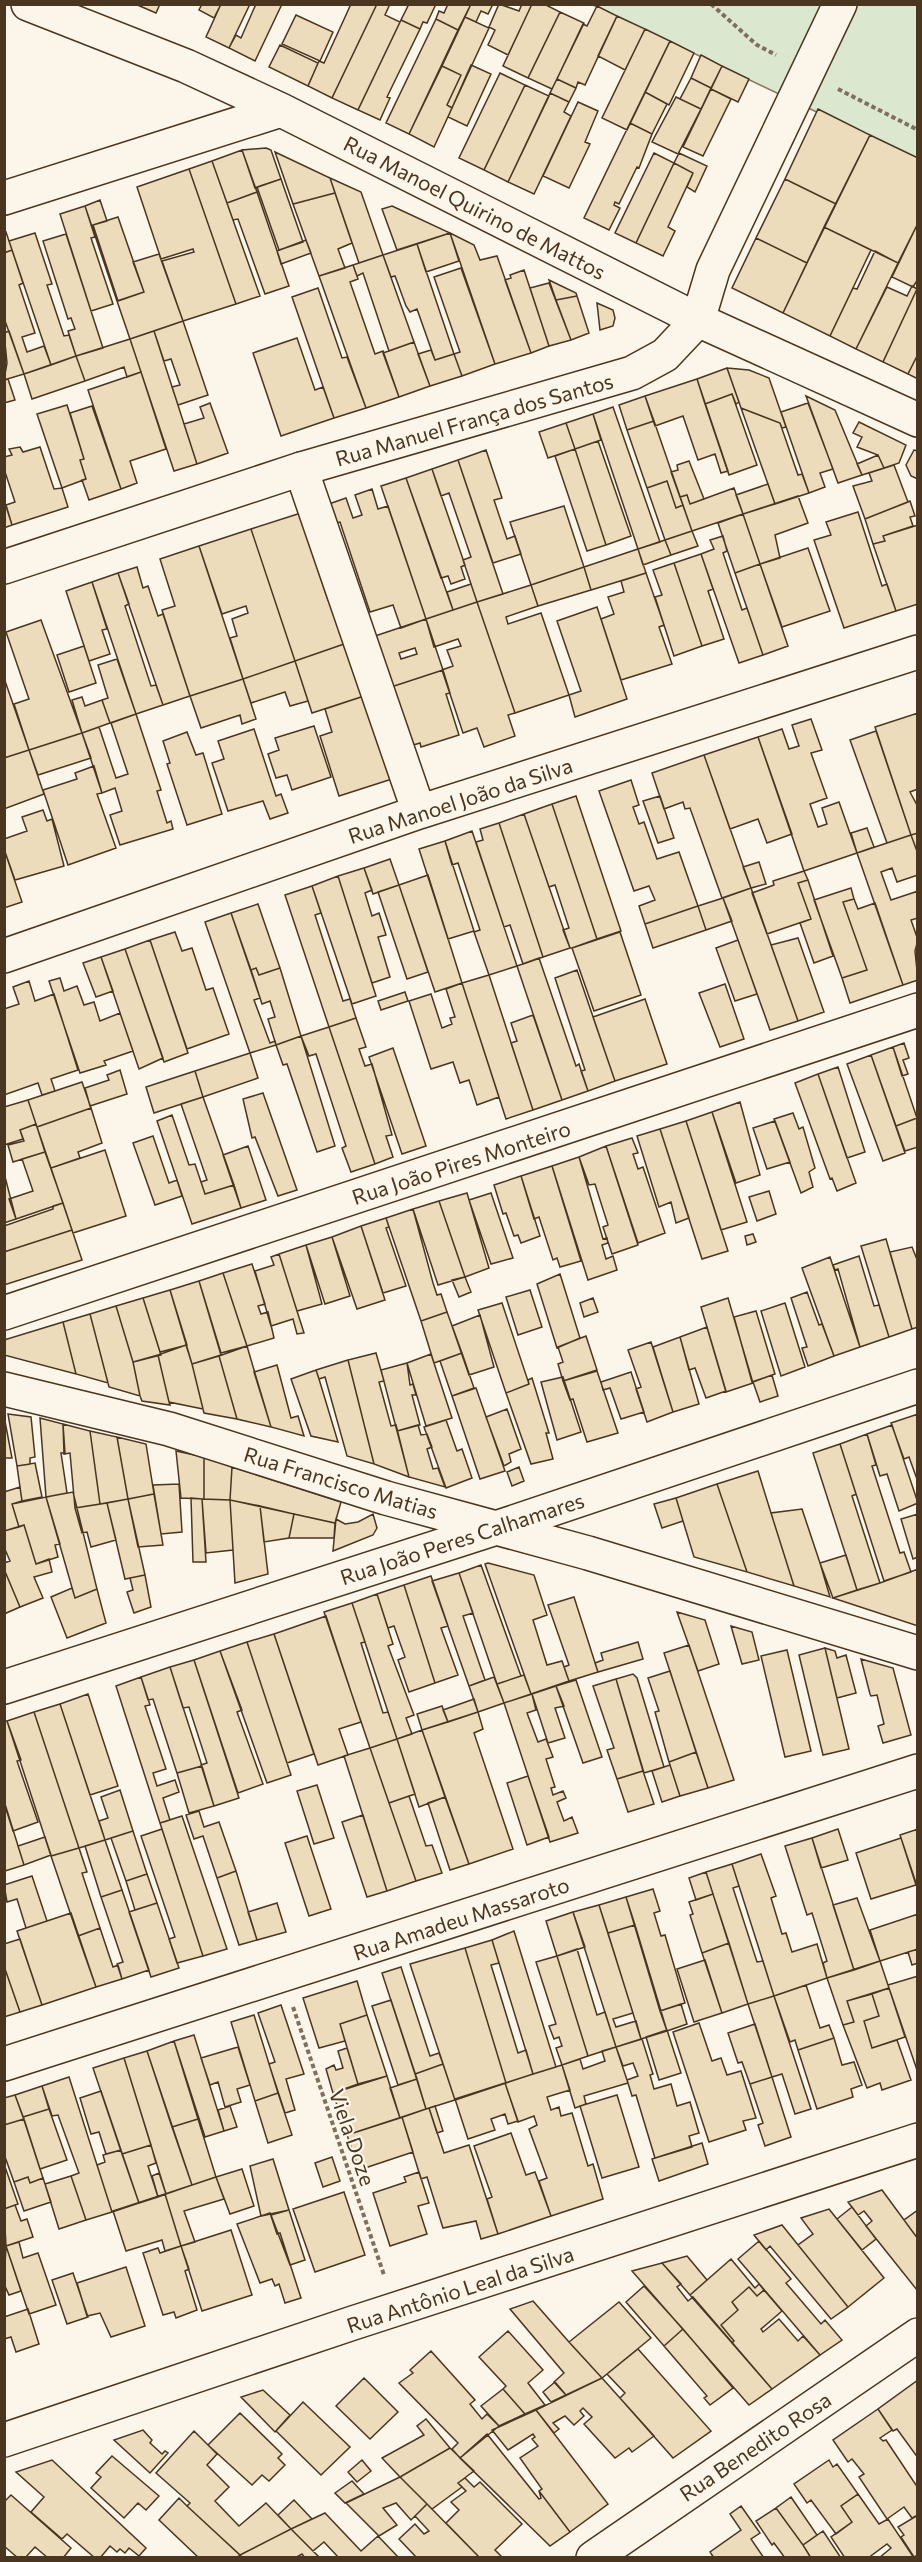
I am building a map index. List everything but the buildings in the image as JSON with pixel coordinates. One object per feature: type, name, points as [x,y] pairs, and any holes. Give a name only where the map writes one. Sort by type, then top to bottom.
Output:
[{"type":"street","name":"Rua Manoel Quirino de Mattos","points":[[28,4],[186,66],[281,110],[698,320],[918,420]]},
{"type":"street","name":"Rua Manuel França dos Santos","points":[[4,567],[301,469],[632,373],[665,355],[698,320],[713,270],[840,4]]},
{"type":"street","points":[[4,198],[281,110]]},
{"type":"street","points":[[301,469],[419,812]]},
{"type":"street","name":"Rua Manoel João da Silva","points":[[4,956],[419,812],[918,652]]},
{"type":"street","name":"Rua João Pires Monteiro","points":[[4,1313],[918,1010]]},
{"type":"street","name":"Rua João Peres Calhamares","points":[[4,1687],[496,1528],[918,1386]]},
{"type":"street","name":"Rua Francisco Matias","points":[[4,1389],[169,1429],[386,1498],[622,1563],[918,1653]]},
{"type":"street","name":"Rua Amadeu Massaroto","points":[[4,2064],[918,1771]]},
{"type":"street","name":"Rua Antônio Leal da Silva","points":[[4,2440],[353,2323],[918,2140]]},
{"type":"street","name":"Rua Benedito Rosa","points":[[593,2558],[918,2336]]},
{"type":"path","points":[[711,4],[757,45]]},
{"type":"path","points":[[852,97],[918,130]]},
{"type":"path","name":"Viela Doze","points":[[289,1997],[388,2285]]},
{"type":"green space","points":[[593,5],[917,5],[917,160]]}]
